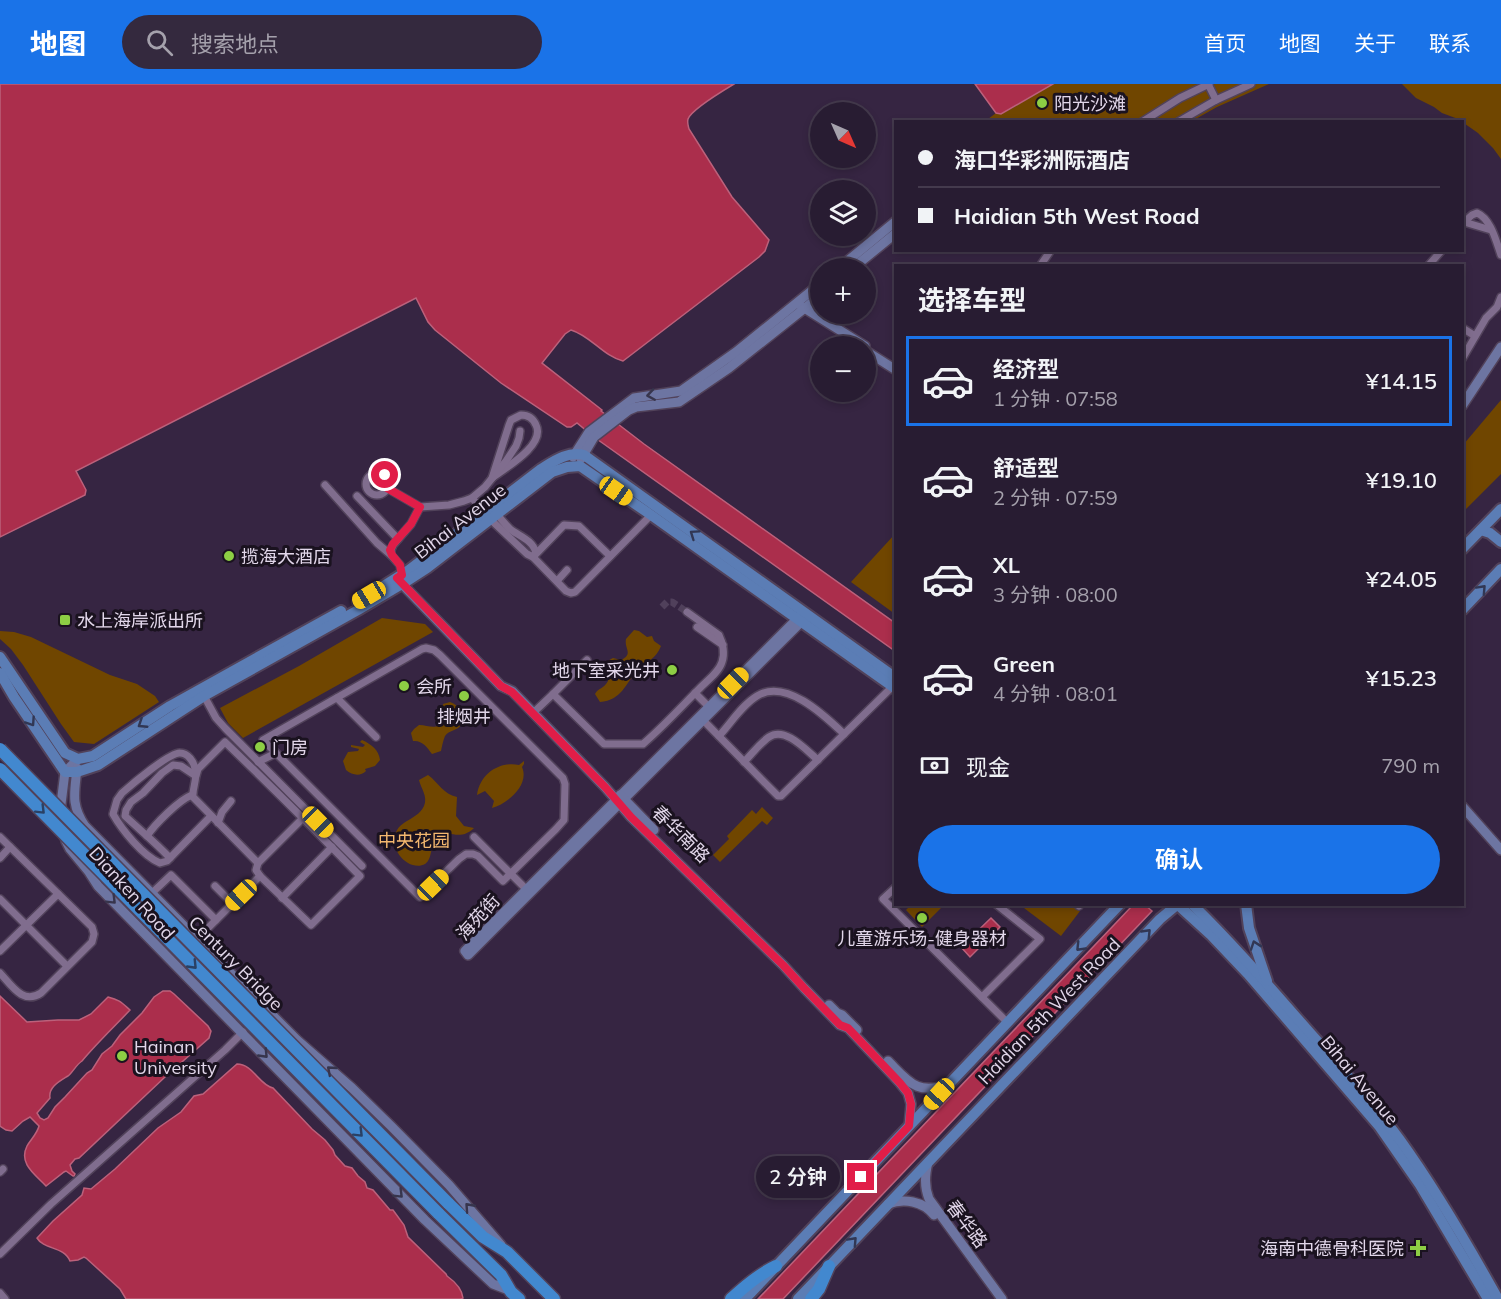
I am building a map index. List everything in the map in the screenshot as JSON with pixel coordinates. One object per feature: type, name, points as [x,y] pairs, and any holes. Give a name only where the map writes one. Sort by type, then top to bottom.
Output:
[{"type":"highway","name":"Century Bridge","points":[[0,749],[448,1203],[483,1237],[507,1252],[554,1299]]},
{"type":"highway","name":"Century Bridge","points":[[0,769],[501,1275],[515,1295]]},
{"type":"highway","points":[[731,1299],[766,1270],[776,1266]]},
{"type":"highway","points":[[811,1299],[819,1289],[829,1266]]},
{"type":"main road","name":"Bihai Avenue","points":[[78,759],[93,756],[170,706],[202,692],[427,568],[541,469],[559,458],[579,455]]},
{"type":"main road","points":[[579,455],[894,685]]},
{"type":"main road","points":[[572,467],[580,466],[591,473],[802,617]]},
{"type":"main road","name":"Bihai Avenue","points":[[490,513],[552,472],[572,467]]},
{"type":"main road","points":[[1464,547],[1501,509]]},
{"type":"main road","points":[[1485,526],[1501,542]]},
{"type":"main road","points":[[1464,608],[1501,569]]},
{"type":"main road","points":[[0,657],[65,753],[78,759]]},
{"type":"main road","points":[[0,673],[65,772]]},
{"type":"main road","name":"Bihai Avenue","points":[[65,772],[77,772],[98,765],[202,692]]},
{"type":"main road","name":"Haidian 5th West Road","points":[[745,1299],[1118,906]]},
{"type":"main road","name":"Haidian 5th West Road","points":[[798,1299],[1160,919],[1176,906]]},
{"type":"main road","name":"Bihai Avenue","points":[[1178,906],[1211,935],[1248,974],[1379,1126],[1420,1185],[1488,1299]]},
{"type":"main road","name":"Bihai Avenue","points":[[1194,906],[1268,984],[1401,1142],[1441,1203],[1498,1299]]},
{"type":"main road","points":[[1246,906],[1249,928],[1268,984]]},
{"type":"street","points":[[1145,120],[1180,98],[1209,84],[1215,100]]},
{"type":"street","points":[[1181,120],[1215,100],[1251,84]]},
{"type":"street","points":[[1464,222],[1477,213],[1486,219],[1501,255]]},
{"type":"street","points":[[851,258],[894,223]]},
{"type":"street","points":[[1464,223],[1491,230]]},
{"type":"street","points":[[865,258],[894,235]]},
{"type":"street","points":[[1430,264],[1440,252]]},
{"type":"street","points":[[799,308],[810,295]]},
{"type":"street","points":[[1464,354],[1485,318],[1497,307],[1501,297]]},
{"type":"street","points":[[572,467],[588,440],[589,432],[617,415],[634,398],[681,391],[810,302]]},
{"type":"street","points":[[799,308],[842,336]]},
{"type":"street","points":[[799,308],[845,336]]},
{"type":"street","points":[[1464,329],[1475,336]]},
{"type":"street","points":[[1466,401],[1501,347]]},
{"type":"street","points":[[876,355],[894,367]]},
{"type":"street","points":[[1466,401],[1501,357]]},
{"type":"street","points":[[521,415],[529,417],[536,424],[537,438],[520,457],[492,478],[511,420],[521,415]]},
{"type":"street","points":[[387,488],[420,507],[449,505],[472,498],[485,487],[510,455],[519,438],[519,431]]},
{"type":"street","points":[[325,485],[377,543],[392,555],[400,565],[402,580]]},
{"type":"street","points":[[357,496],[398,539]]},
{"type":"street","points":[[472,498],[511,530],[522,535],[535,548],[536,553],[533,557]]},
{"type":"street","points":[[392,555],[390,550],[411,524],[420,507]]},
{"type":"street","points":[[490,513],[527,554],[533,557],[568,592],[573,593],[651,515]]},
{"type":"street","points":[[533,557],[564,525],[579,526],[610,556]]},
{"type":"street","points":[[512,539],[518,533]]},
{"type":"street","points":[[556,581],[567,570]]},
{"type":"street","name":"春华南路","points":[[402,580],[501,686],[512,692],[535,712],[620,799],[715,891],[724,897],[808,984],[905,1078],[923,1089],[949,1084]]},
{"type":"street","points":[[553,694],[604,744],[644,744],[722,664],[723,645],[719,635],[687,612]]},
{"type":"street","name":"海苑街","points":[[528,891],[468,955],[465,951],[802,617]]},
{"type":"street","points":[[697,627],[723,645]]},
{"type":"street","points":[[422,649],[431,649],[440,655],[563,778],[564,820],[503,881],[478,856],[466,854],[420,897],[263,740],[337,698],[422,649]]},
{"type":"street","points":[[535,712],[587,660]]},
{"type":"street","points":[[701,718],[776,794],[781,796],[894,685]]},
{"type":"street","points":[[719,736],[755,697],[764,692],[780,691],[789,693],[815,710],[844,734]]},
{"type":"street","points":[[202,692],[216,718],[362,866]]},
{"type":"street","points":[[695,693],[711,709]]},
{"type":"street","points":[[337,698],[376,737]]},
{"type":"street","points":[[744,762],[770,736],[779,734],[787,735],[818,760]]},
{"type":"street","points":[[192,795],[198,769],[225,742],[303,818],[360,876],[311,926],[256,870],[258,863],[303,818]]},
{"type":"street","points":[[196,776],[195,767],[189,758],[176,753],[122,793],[117,800],[113,812],[114,817],[154,860],[164,863],[211,816]]},
{"type":"street","points":[[258,762],[276,753]]},
{"type":"street","points":[[65,772],[78,759]]},
{"type":"street","name":"Dianken Road","points":[[78,759],[74,803],[85,826],[297,1040],[391,1126],[457,1194],[507,1252]]},
{"type":"street","points":[[170,858],[125,816],[126,810],[131,802],[173,765],[181,766],[196,776]]},
{"type":"street","name":"Dianken Road","points":[[65,772],[60,814],[66,841],[98,886],[425,1220],[493,1284],[515,1295]]},
{"type":"street","points":[[192,795],[258,863]]},
{"type":"street","points":[[147,836],[184,799],[192,795]]},
{"type":"street","name":"春华南路","points":[[620,799],[631,817],[783,965],[840,1025],[848,1028],[900,1083],[911,1098],[909,1126]]},
{"type":"street","points":[[218,823],[224,808],[231,801]]},
{"type":"street","points":[[1464,803],[1501,845]]},
{"type":"street","points":[[1464,808],[1501,850]]},
{"type":"street","points":[[0,837],[94,931],[92,942],[41,993],[30,998],[24,997],[0,974]]},
{"type":"street","points":[[474,837],[528,891]]},
{"type":"street","points":[[0,858],[10,847]]},
{"type":"street","points":[[282,898],[332,848]]},
{"type":"street","points":[[98,886],[99,878],[105,869],[121,862]]},
{"type":"street","points":[[152,893],[171,875],[216,920]]},
{"type":"street","points":[[197,939],[260,876]]},
{"type":"street","points":[[215,886],[232,903]]},
{"type":"street","points":[[884,896],[894,886]]},
{"type":"street","points":[[0,951],[58,894]]},
{"type":"street","points":[[884,896],[894,905]]},
{"type":"street","points":[[884,896],[883,899],[1008,1023]]},
{"type":"street","points":[[0,899],[67,966]]},
{"type":"street","points":[[895,906],[917,927]]},
{"type":"street","points":[[982,997],[1040,939],[999,906]]},
{"type":"street","points":[[0,1254],[51,1204],[225,1050],[240,1029],[255,1014],[260,1002]]},
{"type":"street","name":"春华路","points":[[928,1162],[925,1178],[929,1199],[1002,1299]]},
{"type":"street","name":"春华路","points":[[888,1204],[901,1201],[912,1202],[923,1205],[931,1211],[996,1299]]},
{"type":"street","points":[[0,1293],[5,1299]]},
{"type":"green space","points":[[1053,84],[1269,84],[1194,120],[988,119],[996,113],[1001,114]]},
{"type":"green space","points":[[1402,84],[1501,84],[1501,159],[1478,133],[1464,123],[1464,120],[1442,113],[1416,98]]},
{"type":"green space","points":[[1501,400],[1501,474],[1464,511],[1464,444]]},
{"type":"green space","points":[[894,535],[894,613],[851,582]]},
{"type":"green space","points":[[382,618],[425,624],[433,632],[243,738],[228,723],[220,708]]},
{"type":"green space","points":[[634,630],[647,637],[652,636],[654,641],[661,646],[618,695],[600,702],[595,694],[608,681],[605,665],[613,658],[621,660],[627,656],[626,639]]},
{"type":"green space","points":[[0,631],[31,637],[110,675],[137,684],[155,696],[159,702],[94,744],[74,742],[23,665],[0,639]]},
{"type":"green space","points":[[450,702],[462,711],[463,721],[459,727],[445,736],[441,751],[432,754],[422,743],[413,741],[411,733],[419,725],[438,726],[443,721],[443,704]]},
{"type":"green space","points":[[362,740],[374,748],[380,760],[375,766],[365,769],[364,773],[353,774],[346,770],[343,761],[348,752],[359,749],[351,745],[363,747],[365,745],[360,742]]},
{"type":"green space","name":"中央花园","points":[[524,761],[523,780],[516,793],[510,798],[492,808],[494,801],[485,791],[477,795],[486,775],[498,767],[519,765]]},
{"type":"green space","name":"中央花园","points":[[428,775],[445,791],[457,797],[456,816],[464,826],[474,828],[460,835],[440,836],[434,843],[428,861],[416,866],[408,863],[399,855],[395,836],[401,825],[416,816],[424,806],[425,796],[419,780]]},
{"type":"green space","points":[[762,807],[773,818],[767,825],[762,821],[720,862],[713,855],[729,839],[727,836],[752,810],[756,814]]},
{"type":"green space","name":"儿童游乐场-健身器材","points":[[910,906],[943,906],[922,927],[906,910]]},
{"type":"green space","points":[[1021,906],[1072,906],[1080,911],[1061,936]]},
{"type":"shaded area","points":[[0,84],[734,84],[708,100],[690,115],[688,124],[732,197],[769,240],[765,251],[623,361],[609,355],[585,337],[571,330],[565,334],[542,363],[644,444],[894,622],[894,650],[577,423],[567,427],[501,383],[435,330],[428,322],[416,298],[76,471],[86,490],[85,495],[0,537]]},
{"type":"shaded area","points":[[975,84],[1053,84],[1001,114],[996,113]]},
{"type":"shaded area","points":[[1132,906],[1146,906],[1152,911],[783,1299],[758,1299]]},
{"type":"shaded area","points":[[991,918],[1000,927],[970,957],[961,947]]},
{"type":"shaded area","points":[[163,991],[170,991],[174,994],[208,1026],[211,1031],[209,1038],[79,1158],[75,1159],[70,1165],[74,1176],[66,1171],[46,1186],[29,1169],[25,1158],[27,1146],[39,1126],[30,1117],[12,1131],[0,1126],[0,996],[27,1022],[79,1020],[91,1014],[108,997],[130,1010],[70,1074],[53,1088],[50,1098],[37,1113],[44,1120],[92,1070],[102,1054],[112,1046],[154,997]]},
{"type":"shaded area","points":[[237,1064],[247,1067],[273,1088],[325,1140],[345,1166],[352,1168],[365,1182],[367,1188],[373,1190],[390,1210],[393,1210],[404,1225],[408,1237],[457,1285],[463,1298],[126,1299],[120,1289],[86,1258],[70,1261],[59,1250],[40,1242],[37,1238],[82,1195],[84,1188],[91,1189],[158,1128],[181,1112],[194,1096],[203,1094]]},
{"type":"tunnel","points":[[662,607],[667,602],[672,602],[687,612]]},
{"type":"place","name":"阳光沙滩","points":[[1042,103]]},
{"type":"place","name":"揽海大酒店","points":[[229,556]]},
{"type":"place","name":"水上海岸派出所","points":[[65,620]]},
{"type":"place","name":"地下室采光井","points":[[672,670]]},
{"type":"place","name":"会所","points":[[404,686]]},
{"type":"place","name":"排烟井","points":[[464,696]]},
{"type":"place","name":"门房","points":[[260,747]]},
{"type":"place","name":"儿童游乐场-健身器材","points":[[922,918]]},
{"type":"place","name":"Hainan University","points":[[122,1056]]},
{"type":"place","name":"海南中德骨科医院","points":[[1418,1248]]},
{"type":"route","points":[[385,475],[388,482],[387,488],[420,507],[411,524],[390,550],[400,565],[402,575],[397,578],[501,686],[512,692],[532,712],[631,817],[783,965],[840,1025],[848,1028],[908,1093],[911,1098],[909,1126],[861,1177]]}]
